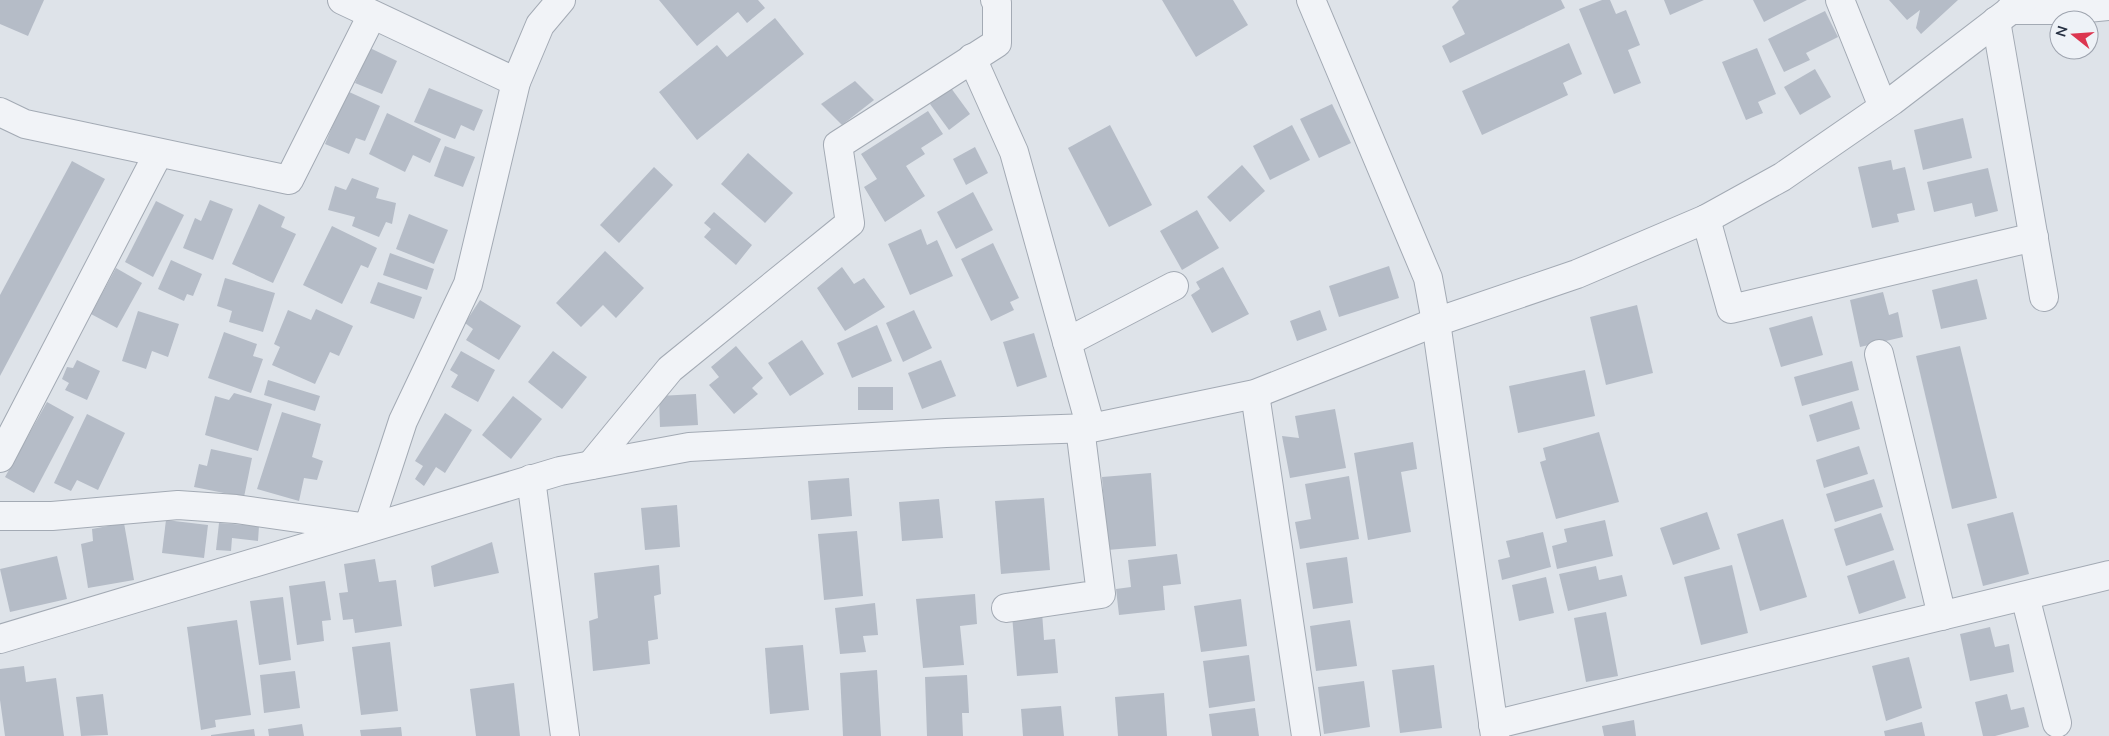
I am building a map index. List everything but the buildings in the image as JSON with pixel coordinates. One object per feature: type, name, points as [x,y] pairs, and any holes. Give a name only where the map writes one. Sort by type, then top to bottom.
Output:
[{"type":"street","points":[[342,0],[372,16],[516,82]]},
{"type":"street","points":[[368,528],[403,421],[468,284],[516,82],[540,25],[560,0]]},
{"type":"street","points":[[1310,0],[1428,278],[1436,322],[1494,730],[2109,575]]},
{"type":"street","points":[[1840,0],[1883,107]]},
{"type":"street","points":[[591,465],[670,368],[850,223],[838,145],[997,43],[998,1]]},
{"type":"street","points":[[0,639],[560,470],[689,448],[946,433],[1085,428],[1255,394],[1436,322],[1578,274],[1706,219],[1782,177],[1883,107],[2010,10],[2067,10],[2109,6]]},
{"type":"street","points":[[2010,10],[2034,237],[2044,297]]},
{"type":"street","points":[[0,112],[25,124],[158,154],[289,180],[372,16]]},
{"type":"street","points":[[972,58],[1014,152],[1067,342],[1085,428],[1101,594],[1006,608]]},
{"type":"street","points":[[0,458],[158,154]]},
{"type":"street","points":[[1706,219],[1731,309],[2034,237]]},
{"type":"street","points":[[1067,342],[1174,286]]},
{"type":"street","points":[[1879,354],[1942,616]]},
{"type":"street","points":[[1255,394],[1306,736]]},
{"type":"street","points":[[531,479],[564,736]]},
{"type":"street","points":[[0,516],[52,516],[178,505],[236,509],[368,528]]},
{"type":"street","points":[[2024,596],[2058,723]]}]
